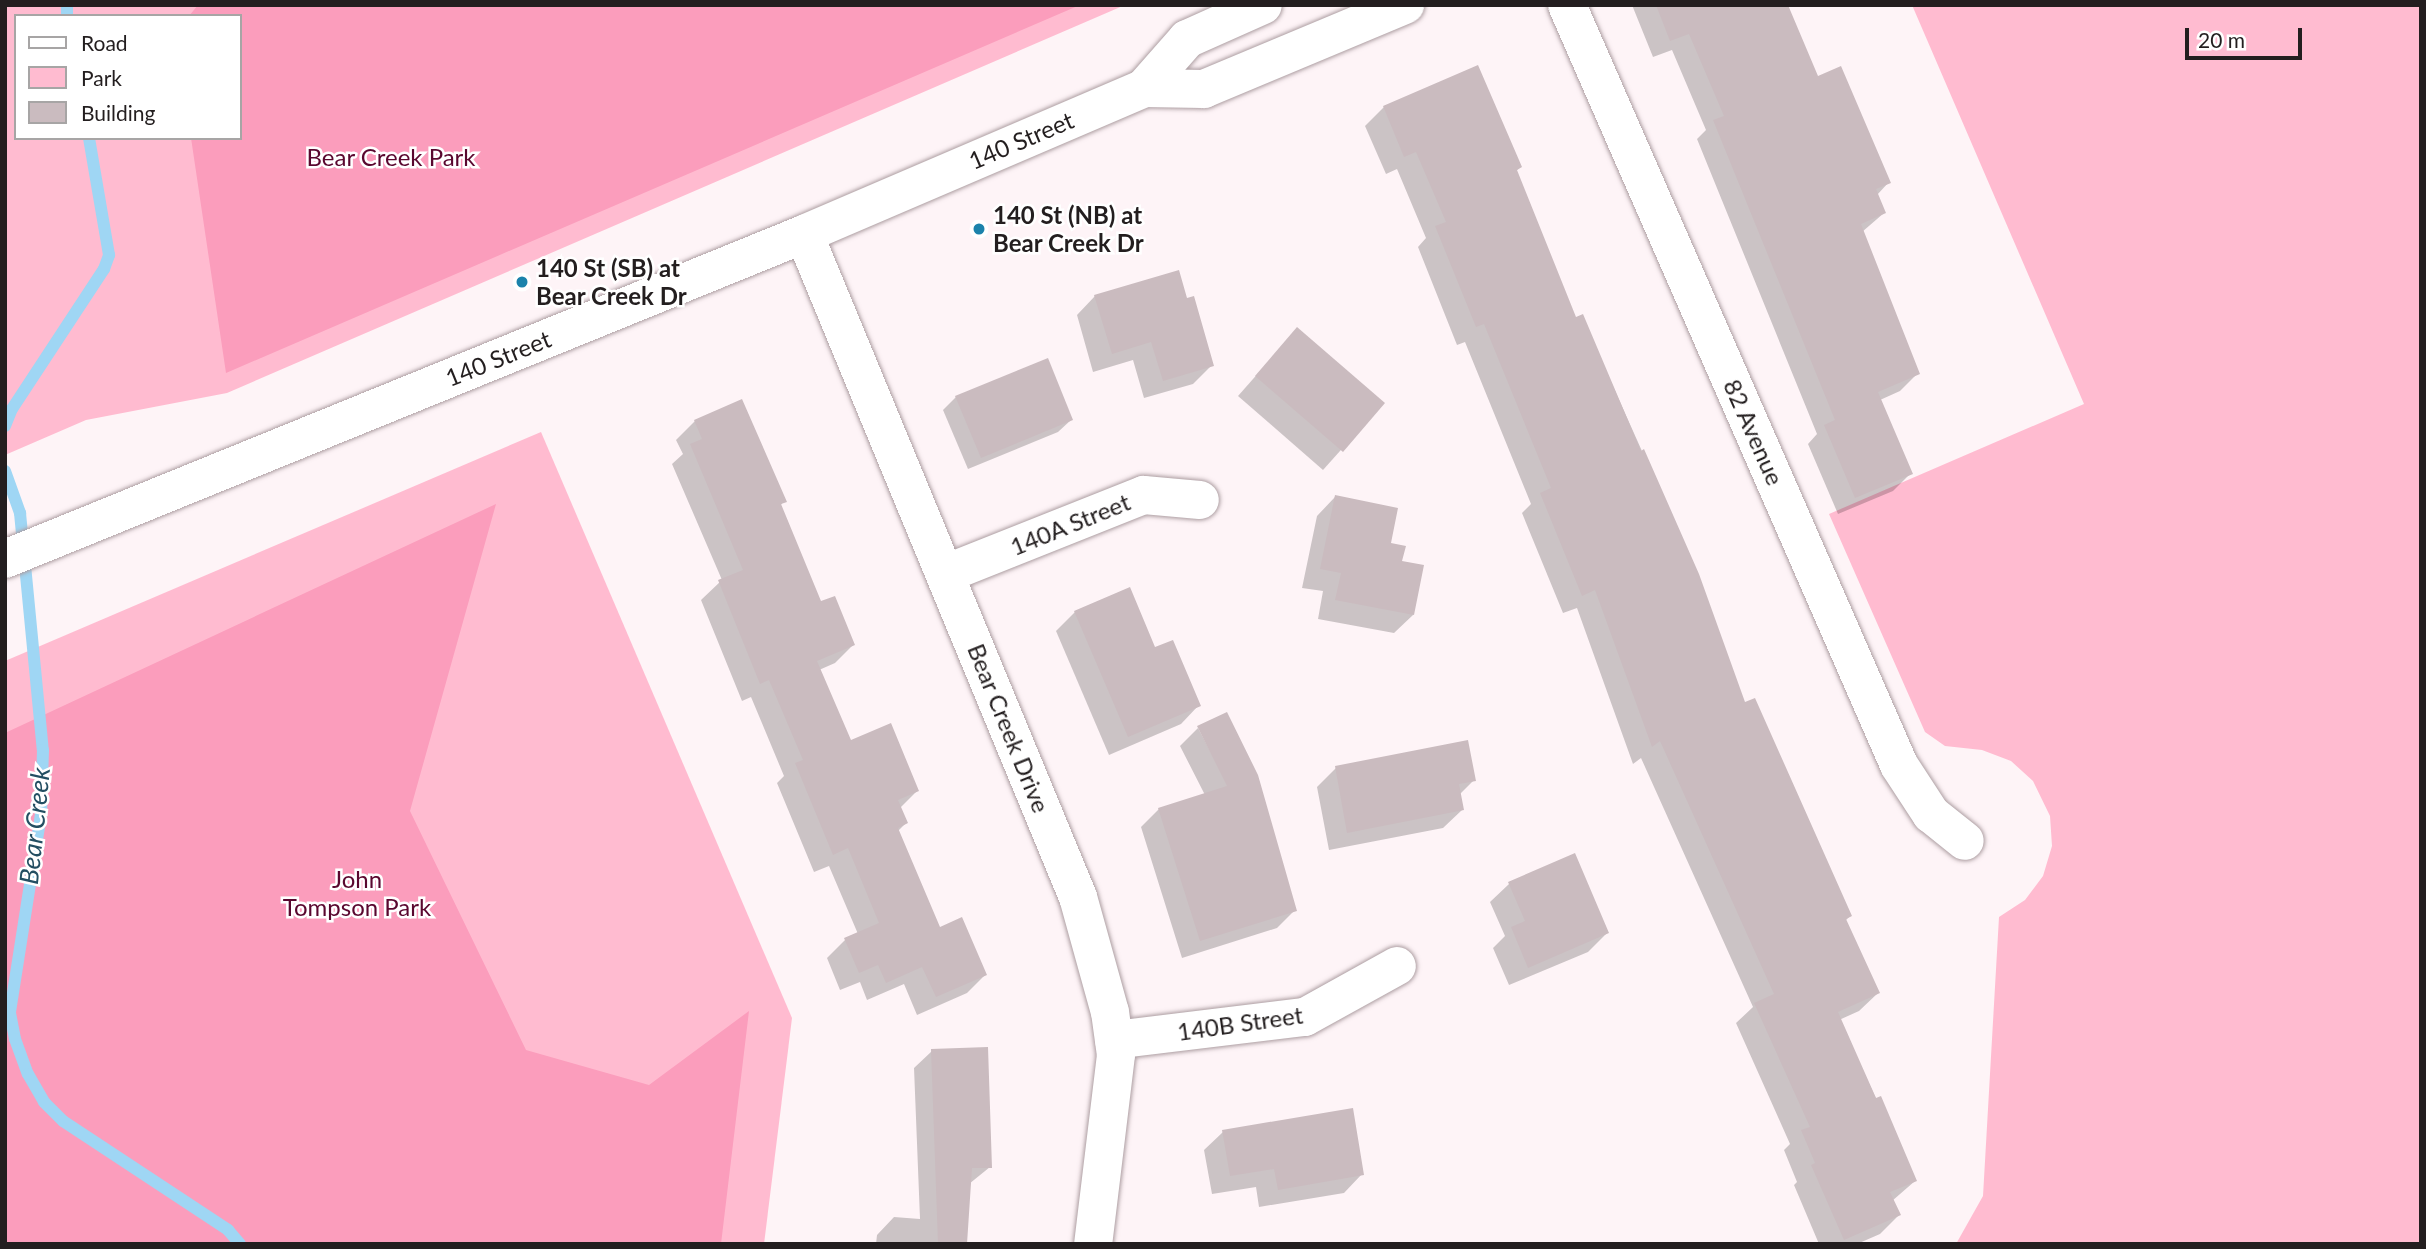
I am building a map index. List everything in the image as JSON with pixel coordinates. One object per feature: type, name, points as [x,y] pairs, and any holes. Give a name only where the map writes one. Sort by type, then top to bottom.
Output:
[{"type":"street","name":"140 Street","points":[[1144,88],[1187,39],[1263,5]]},
{"type":"street","name":"140 Street","points":[[5,559],[804,233],[1144,88],[1204,89],[1405,5]]},
{"type":"street","name":"82 Avenue","points":[[1567,5],[1899,765],[1931,814],[1965,841]]},
{"type":"street","name":"Bear Creek Drive","points":[[804,233],[1078,897],[1110,1012],[1116,1055],[1093,1244]]},
{"type":"street","name":"140A Street","points":[[945,574],[1144,495],[1200,500]]},
{"type":"street","name":"140B Street","points":[[1114,1040],[1305,1017],[1397,966]]},
{"type":"green space","name":"Bear Creek Park","points":[[5,5],[1125,5],[227,393],[86,420],[5,455]]},
{"type":"green space","name":"Bear Creek Park","points":[[198,5],[1080,5],[226,373],[191,140],[242,140],[242,14],[191,14]]},
{"type":"green space","points":[[1912,5],[2421,5],[2421,1244],[1956,1244],[1983,1196],[1999,917],[2025,900],[2043,876],[2052,846],[2050,816],[2033,781],[2011,761],[1982,750],[1945,746],[1925,732],[1829,514],[2084,404]]},
{"type":"green space","name":"John Tompson Park","points":[[541,432],[792,1018],[764,1244],[5,1244],[5,661]]},
{"type":"green space","name":"John Tompson Park","points":[[496,504],[410,811],[526,1050],[649,1085],[749,1011],[721,1244],[5,1244],[5,733]]},
{"type":"building","points":[[1656,5],[1788,5],[1818,76],[1841,66],[1891,183],[1876,189],[1886,213],[1861,224],[1920,374],[1878,392],[1913,474],[1855,498],[1824,425],[1835,420],[1713,120],[1724,116],[1689,34],[1670,41]]},
{"type":"building","points":[[1478,65],[1522,167],[1517,170],[1576,317],[1583,314],[1641,451],[1644,449],[1699,574],[1745,702],[1755,698],[1852,916],[1846,919],[1880,993],[1838,1012],[1876,1098],[1881,1096],[1917,1181],[1890,1192],[1901,1215],[1844,1240],[1811,1165],[1815,1163],[1801,1130],[1810,1127],[1754,1003],[1774,994],[1660,741],[1652,747],[1595,590],[1582,596],[1540,493],[1551,488],[1484,324],[1476,327],[1435,226],[1446,222],[1416,152],[1404,157],[1383,106]]},
{"type":"building","points":[[1179,270],[1187,298],[1194,296],[1214,366],[1163,381],[1151,342],[1112,354],[1094,295]]},
{"type":"building","points":[[1297,327],[1385,403],[1343,452],[1255,376]]},
{"type":"building","points":[[1048,358],[1073,420],[981,458],[955,396]]},
{"type":"building","points":[[742,399],[787,502],[781,504],[821,601],[835,596],[855,645],[817,661],[851,740],[891,723],[919,791],[898,800],[908,823],[898,828],[940,927],[962,917],[987,975],[936,997],[922,967],[886,983],[878,965],[859,973],[844,938],[879,923],[848,848],[833,855],[795,763],[803,760],[769,680],[760,684],[718,580],[743,570],[690,444],[702,439],[694,420]]},
{"type":"building","points":[[1335,495],[1398,508],[1391,543],[1406,546],[1402,561],[1424,565],[1414,615],[1335,600],[1341,573],[1320,569]]},
{"type":"building","points":[[1130,587],[1155,647],[1173,640],[1201,706],[1128,737],[1074,611]]},
{"type":"building","points":[[1227,712],[1258,775],[1297,911],[1200,941],[1158,808],[1227,786],[1197,726]]},
{"type":"building","points":[[1468,740],[1476,781],[1459,784],[1464,810],[1347,833],[1335,766]]},
{"type":"building","points":[[1575,853],[1609,933],[1528,968],[1511,927],[1525,921],[1508,882]]},
{"type":"building","points":[[988,1047],[992,1168],[972,1168],[967,1244],[938,1244],[931,1049]]},
{"type":"building","points":[[1353,1108],[1364,1175],[1278,1190],[1274,1169],[1230,1176],[1222,1130]]},
{"type":"waterway","name":"Bear Creek","points":[[67,5],[67,14]]},
{"type":"waterway","name":"Bear Creek","points":[[5,426],[12,409],[104,269],[109,255],[89,140]]},
{"type":"waterway","name":"Bear Creek","points":[[5,471],[20,513],[43,750],[41,814],[10,1013],[15,1039],[28,1074],[44,1102],[63,1121],[228,1230],[240,1244]]},
{"type":"place","name":"140 St (NB) at Bear Creek Dr","points":[[979,229]]},
{"type":"place","name":"140 St (SB) at Bear Creek Dr","points":[[522,282]]}]
